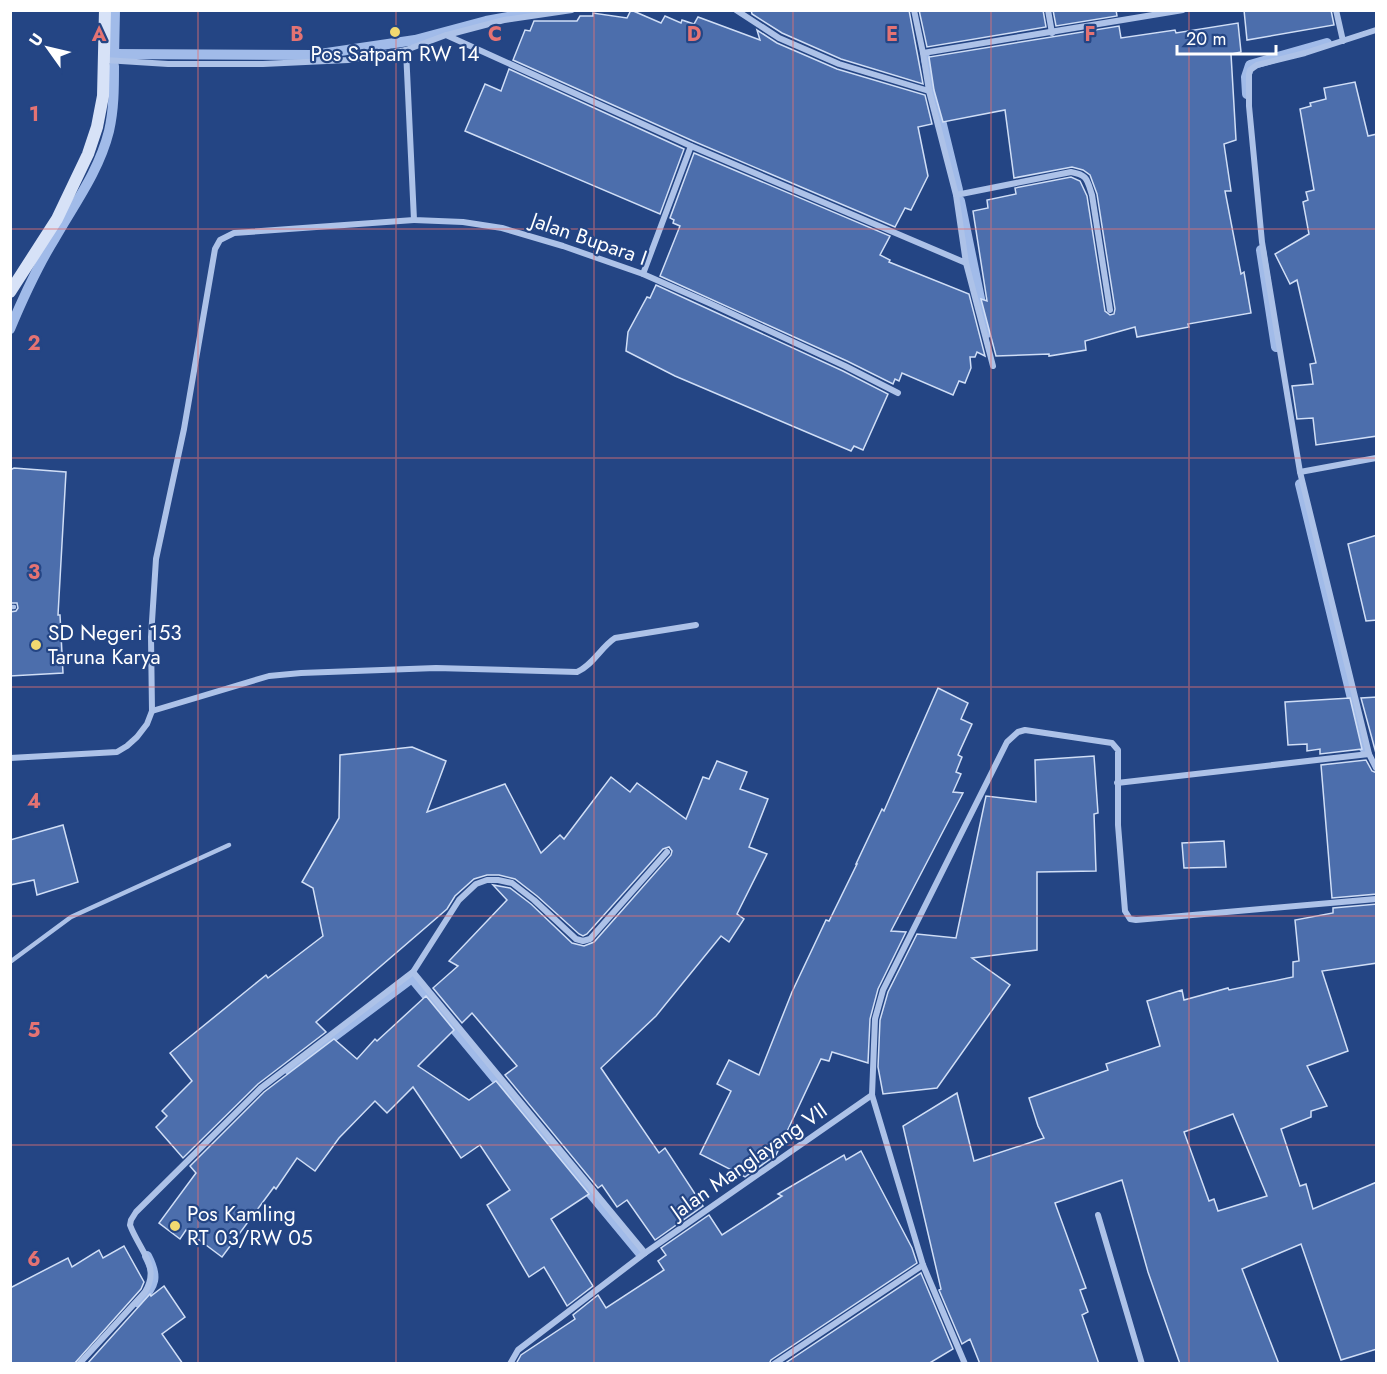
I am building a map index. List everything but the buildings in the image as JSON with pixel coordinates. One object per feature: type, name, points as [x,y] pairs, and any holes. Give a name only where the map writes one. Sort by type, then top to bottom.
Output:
[{"type":"street","points":[[11,291],[57,219],[88,154],[97,127],[103,96],[105,10]]},
{"type":"street","points":[[105,60],[168,64],[263,64],[348,60],[406,50],[446,35],[504,20],[572,10]]},
{"type":"street","points":[[736,10],[779,38],[839,64],[929,91]]},
{"type":"street","points":[[914,10],[929,91],[956,195],[966,263],[993,366]]},
{"type":"street","points":[[1048,10],[1052,33]]},
{"type":"street","points":[[922,53],[1183,10]]},
{"type":"street","points":[[1336,10],[1343,41]]},
{"type":"street","points":[[1377,30],[1257,65],[1249,74],[1249,106],[1262,242],[1300,472],[1369,754],[1377,768]]},
{"type":"street","points":[[446,35],[691,146],[966,263]]},
{"type":"street","points":[[406,50],[414,220]]},
{"type":"street","points":[[643,274],[691,146]]},
{"type":"street","points":[[956,195],[1071,172],[1081,174],[1087,179],[1092,195],[1110,310]]},
{"type":"street","name":"Jalan Bupara I","points":[[152,711],[151,638],[156,559],[184,429],[215,249],[220,240],[234,233],[414,220],[463,222],[502,228],[563,246],[643,274],[824,356],[898,393]]},
{"type":"street","points":[[1300,472],[1377,458]]},
{"type":"street","points":[[10,758],[117,752],[137,737],[147,724],[152,711],[269,676],[436,668],[577,672],[588,666],[605,645],[615,638],[696,626]]},
{"type":"street","points":[[965,1364],[923,1265],[872,1095],[875,1019],[880,998],[1007,742],[1018,732],[1025,730],[1112,743],[1118,750],[1118,825],[1125,911],[1130,919],[1377,899]]},
{"type":"street","points":[[1118,783],[1369,754]]},
{"type":"street","points":[[79,1364],[146,1292],[152,1280],[152,1270],[130,1225],[130,1220],[136,1212],[261,1089],[413,972],[459,900],[476,884],[487,880],[498,880],[512,884],[534,900],[576,939],[583,941],[590,939],[668,852]]},
{"type":"street","points":[[413,972],[645,1253]]},
{"type":"street","name":"Jalan Manglayang VII","points":[[510,1364],[518,1350],[645,1253],[872,1095]]},
{"type":"street","points":[[1098,1215],[1142,1364]]},
{"type":"street","points":[[774,1364],[923,1265]]},
{"type":"lane","points":[[10,962],[71,917],[229,845]]},
{"type":"waterway","points":[[114,57],[115,10]]},
{"type":"waterway","points":[[114,54],[313,55],[415,40],[486,21],[545,10]]},
{"type":"waterway","points":[[1247,94],[1246,77],[1250,65],[1327,43]]},
{"type":"waterway","points":[[926,59],[958,190]]},
{"type":"waterway","points":[[10,329],[42,260],[86,186],[105,146],[111,123],[114,66]]},
{"type":"waterway","points":[[960,201],[987,333]]},
{"type":"waterway","points":[[1261,250],[1276,347]]},
{"type":"waterway","points":[[1300,484],[1364,748]]},
{"type":"waterway","points":[[289,1070],[412,978],[640,1253]]},
{"type":"waterway","points":[[139,1303],[149,1291],[153,1281],[153,1270],[147,1256]]},
{"type":"place","name":"Pos Satpam RW 14","points":[[395,32]]},
{"type":"place","name":"SD Negeri 153 Taruna Karya","points":[[36,645]]},
{"type":"place","name":"Pos Kamling RT 03/RW 05","points":[[175,1226]]}]
